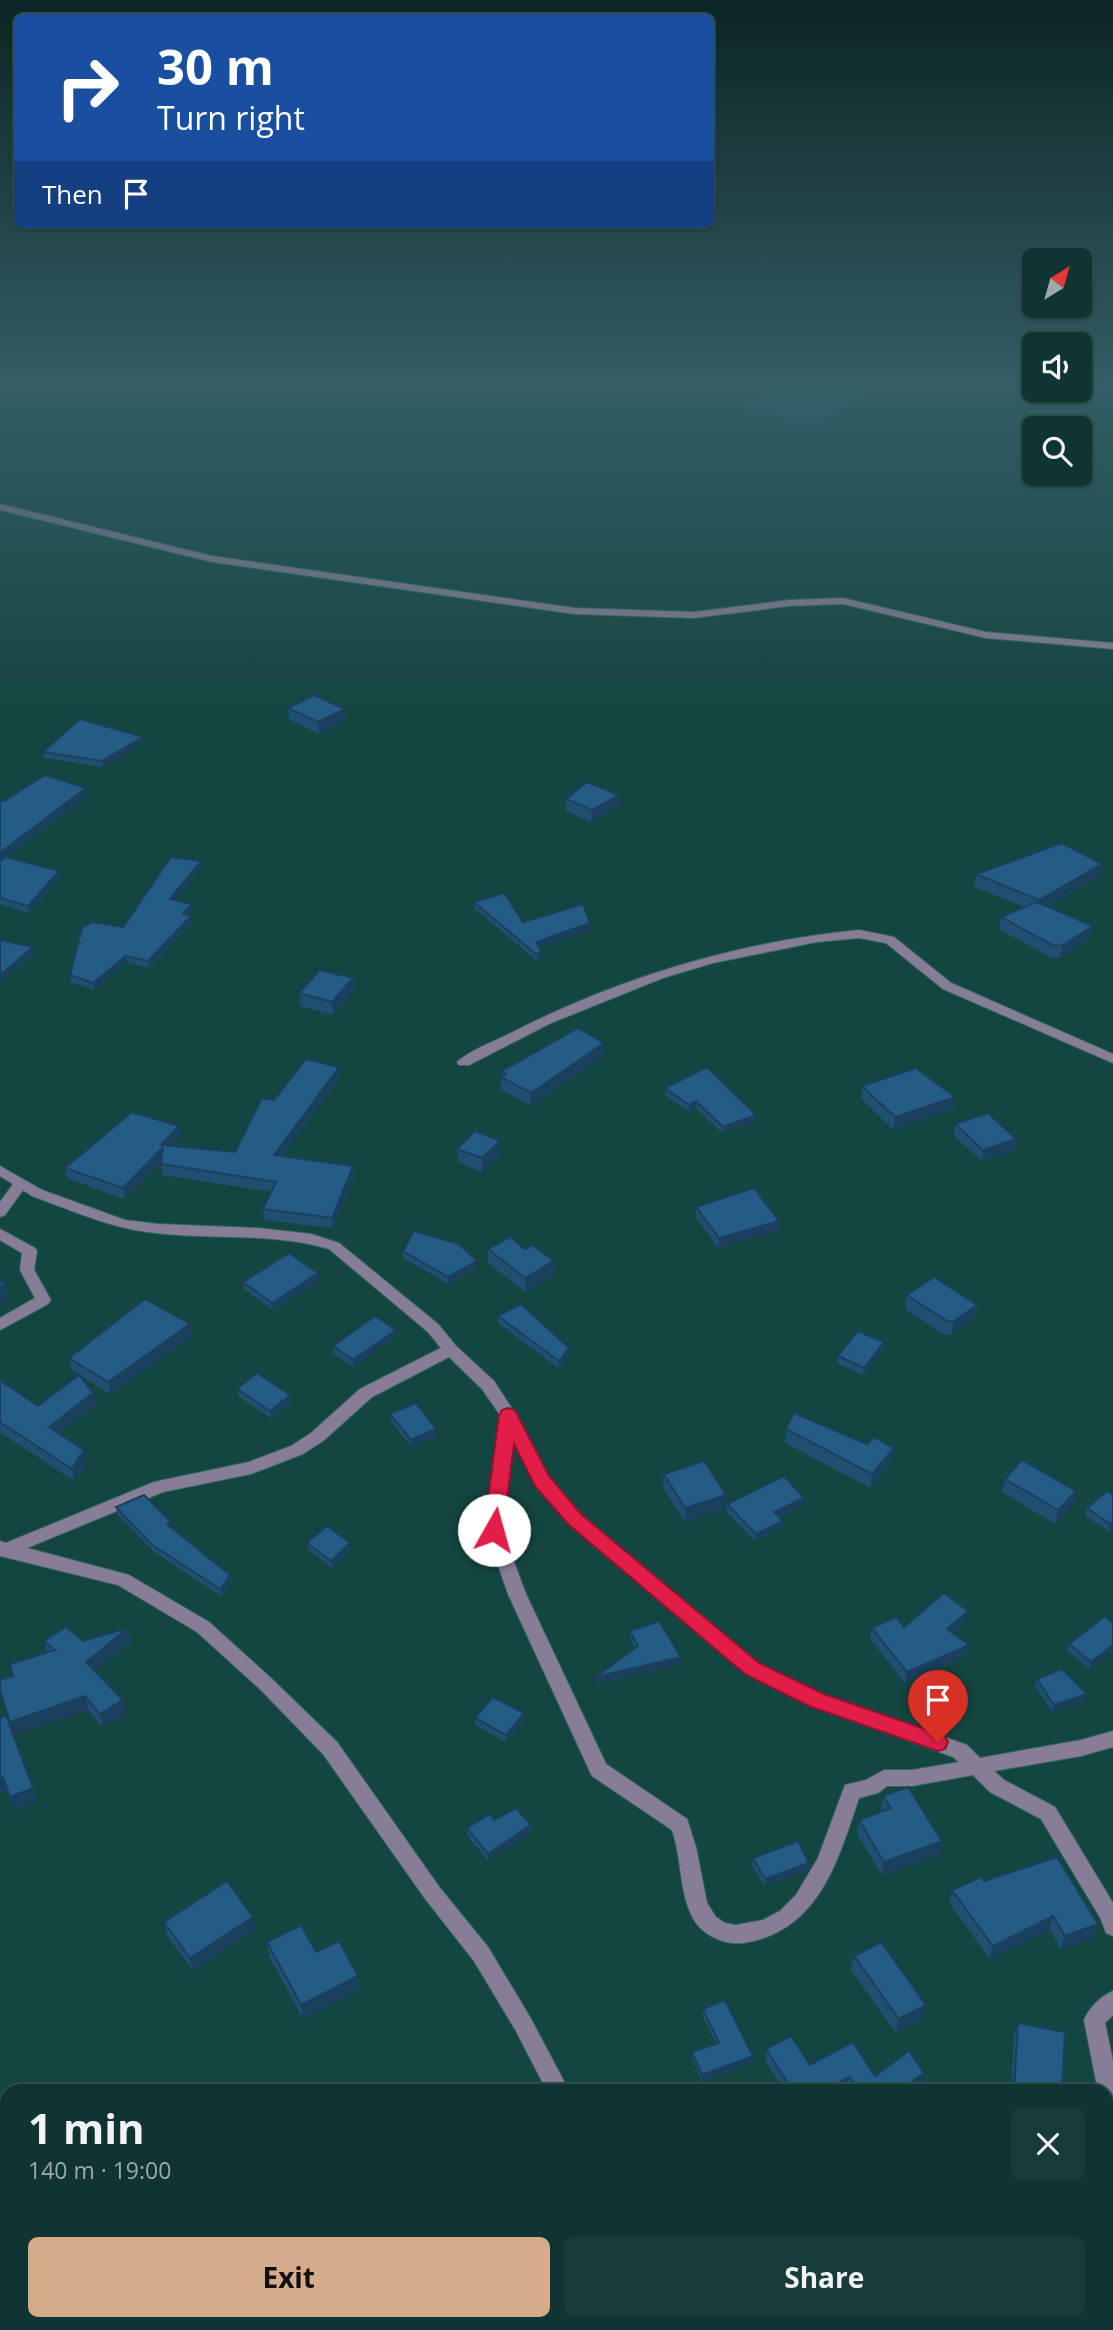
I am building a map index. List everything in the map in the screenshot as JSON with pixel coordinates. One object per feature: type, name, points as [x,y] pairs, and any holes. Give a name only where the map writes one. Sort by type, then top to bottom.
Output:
[{"type":"street","points":[[0,508],[212,559],[575,611],[694,615],[789,603],[843,601],[986,635],[1113,646]]},
{"type":"street","points":[[464,1062],[546,1020],[659,975],[711,960],[817,938],[859,934],[890,940],[947,986],[1023,1017],[1041,1029],[1086,1045],[1100,1055],[1113,1059]]},
{"type":"street","points":[[0,1170],[20,1184],[123,1224],[158,1229],[258,1233],[324,1241],[334,1246],[433,1328],[451,1350],[488,1384],[508,1415],[542,1481],[575,1519],[752,1668],[817,1700],[960,1751],[997,1786],[1048,1813],[1110,1916],[1113,1927]]},
{"type":"street","points":[[0,1212],[20,1184]]},
{"type":"street","points":[[0,1234],[30,1251],[27,1270],[43,1300],[0,1325]]},
{"type":"street","points":[[2,1550],[160,1486],[251,1468],[297,1450],[317,1437],[366,1393],[451,1350]]},
{"type":"street","points":[[508,1415],[494,1530],[517,1594],[599,1770],[680,1825],[686,1839],[691,1880],[701,1914],[709,1923],[730,1935],[757,1933],[774,1925],[806,1899],[821,1877],[852,1791],[871,1787],[884,1778],[912,1779],[1081,1748],[1113,1739]]},
{"type":"street","points":[[2,1550],[123,1580],[203,1627],[266,1684],[330,1748],[433,1894],[481,1954],[523,2024],[554,2084]]},
{"type":"street","points":[[1107,2084],[1094,2020],[1113,2001]]},
{"type":"building","points":[[314,695],[345,709],[318,722],[288,708]]},
{"type":"building","points":[[80,719],[143,737],[102,761],[43,752]]},
{"type":"building","points":[[45,775],[86,788],[0,853],[0,801]]},
{"type":"building","points":[[587,782],[619,795],[592,810],[566,799]]},
{"type":"building","points":[[1062,843],[1102,864],[1039,900],[976,874]]},
{"type":"building","points":[[7,857],[59,871],[28,906],[0,898],[0,861]]},
{"type":"building","points":[[171,857],[201,861],[170,899],[192,904],[183,914],[191,916],[148,961],[126,956],[93,983],[70,975],[82,928],[92,922],[123,927]]},
{"type":"building","points":[[504,893],[523,922],[583,904],[590,923],[536,942],[541,951],[537,955],[474,902]]},
{"type":"building","points":[[1037,902],[1093,926],[1063,945],[1054,946],[1001,917]]},
{"type":"building","points":[[0,940],[33,947],[0,975]]},
{"type":"building","points":[[320,970],[353,978],[332,1002],[299,993]]},
{"type":"building","points":[[578,1028],[604,1043],[531,1093],[501,1077],[506,1074],[502,1071]]},
{"type":"building","points":[[306,1059],[339,1067],[274,1155],[353,1166],[332,1218],[263,1209],[276,1182],[161,1164],[163,1147],[123,1188],[65,1168],[132,1112],[179,1126],[161,1145],[235,1152],[262,1098],[274,1100]]},
{"type":"building","points":[[707,1067],[756,1115],[723,1127],[696,1101],[689,1105],[665,1088]]},
{"type":"building","points":[[916,1068],[955,1097],[895,1117],[862,1086]]},
{"type":"building","points":[[988,1113],[1016,1139],[983,1150],[955,1124]]},
{"type":"building","points":[[475,1131],[500,1141],[482,1158],[457,1149]]},
{"type":"building","points":[[754,1188],[779,1221],[719,1238],[696,1207]]},
{"type":"building","points":[[414,1231],[459,1244],[477,1261],[448,1277],[403,1251]]},
{"type":"building","points":[[510,1237],[525,1249],[533,1245],[554,1261],[525,1278],[488,1249]]},
{"type":"building","points":[[289,1253],[318,1273],[272,1303],[243,1282]]},
{"type":"building","points":[[934,1277],[977,1305],[954,1321],[947,1321],[907,1295]]},
{"type":"building","points":[[145,1299],[190,1324],[108,1382],[69,1358]]},
{"type":"building","points":[[521,1304],[569,1348],[559,1361],[498,1316]]},
{"type":"building","points":[[375,1316],[396,1330],[353,1360],[333,1346]]},
{"type":"building","points":[[858,1331],[884,1342],[864,1368],[838,1356]]},
{"type":"building","points":[[257,1373],[290,1395],[270,1411],[237,1389]]},
{"type":"building","points":[[79,1375],[93,1393],[49,1427],[84,1450],[72,1469],[0,1422],[0,1380],[38,1406]]},
{"type":"building","points":[[416,1403],[436,1429],[411,1440],[390,1414]]},
{"type":"building","points":[[794,1413],[867,1444],[874,1437],[894,1448],[872,1474],[786,1429]]},
{"type":"building","points":[[1022,1460],[1076,1491],[1058,1510],[1005,1479]]},
{"type":"building","points":[[704,1461],[726,1495],[685,1508],[664,1474]]},
{"type":"building","points":[[784,1476],[804,1498],[774,1512],[783,1521],[756,1534],[727,1504]]},
{"type":"building","points":[[1107,1491],[1113,1495],[1113,1522],[1110,1524],[1087,1508]]},
{"type":"building","points":[[144,1495],[171,1522],[167,1524],[230,1575],[220,1589],[151,1544],[116,1507]]},
{"type":"building","points":[[327,1526],[350,1543],[331,1561],[307,1543]]},
{"type":"building","points":[[944,1593],[968,1611],[947,1629],[969,1645],[907,1672],[872,1628],[896,1617],[904,1627]]},
{"type":"building","points":[[1105,1616],[1113,1623],[1113,1645],[1091,1662],[1069,1644]]},
{"type":"building","points":[[659,1621],[681,1657],[596,1677],[638,1646],[630,1631]]},
{"type":"building","points":[[66,1627],[83,1641],[128,1628],[86,1662],[123,1700],[100,1714],[85,1696],[10,1722],[0,1690],[0,1680],[13,1676],[10,1664],[55,1650],[44,1641]]},
{"type":"building","points":[[1062,1669],[1087,1694],[1054,1705],[1037,1679]]},
{"type":"building","points":[[493,1697],[524,1713],[506,1735],[475,1718]]},
{"type":"building","points":[[6,1715],[33,1788],[10,1797],[3,1777],[0,1778],[0,1718]]},
{"type":"building","points":[[908,1787],[942,1841],[884,1862],[859,1820],[891,1808],[883,1796]]},
{"type":"building","points":[[516,1808],[531,1825],[488,1854],[467,1828],[490,1814],[494,1820]]},
{"type":"building","points":[[798,1841],[809,1863],[765,1879],[753,1858]]},
{"type":"building","points":[[1057,1857],[1098,1924],[1065,1936],[1053,1916],[993,1946],[952,1890],[981,1877],[984,1881]]},
{"type":"building","points":[[227,1881],[253,1917],[190,1958],[164,1922]]},
{"type":"building","points":[[301,1925],[316,1952],[339,1941],[358,1976],[301,2005],[267,1942]]},
{"type":"building","points":[[881,1942],[926,2005],[899,2019],[854,1956]]},
{"type":"building","points":[[725,2000],[753,2056],[702,2075],[692,2052],[719,2043],[703,2009]]},
{"type":"building","points":[[1018,2023],[1065,2032],[1062,2084],[1014,2084]]},
{"type":"building","points":[[791,2036],[810,2065],[853,2042],[875,2076],[909,2051],[924,2073],[908,2084],[855,2084],[849,2077],[836,2084],[788,2084],[766,2049]]},
{"type":"route","points":[[494,1530],[508,1415],[542,1481],[575,1519],[752,1668],[817,1700],[938,1742]]}]
